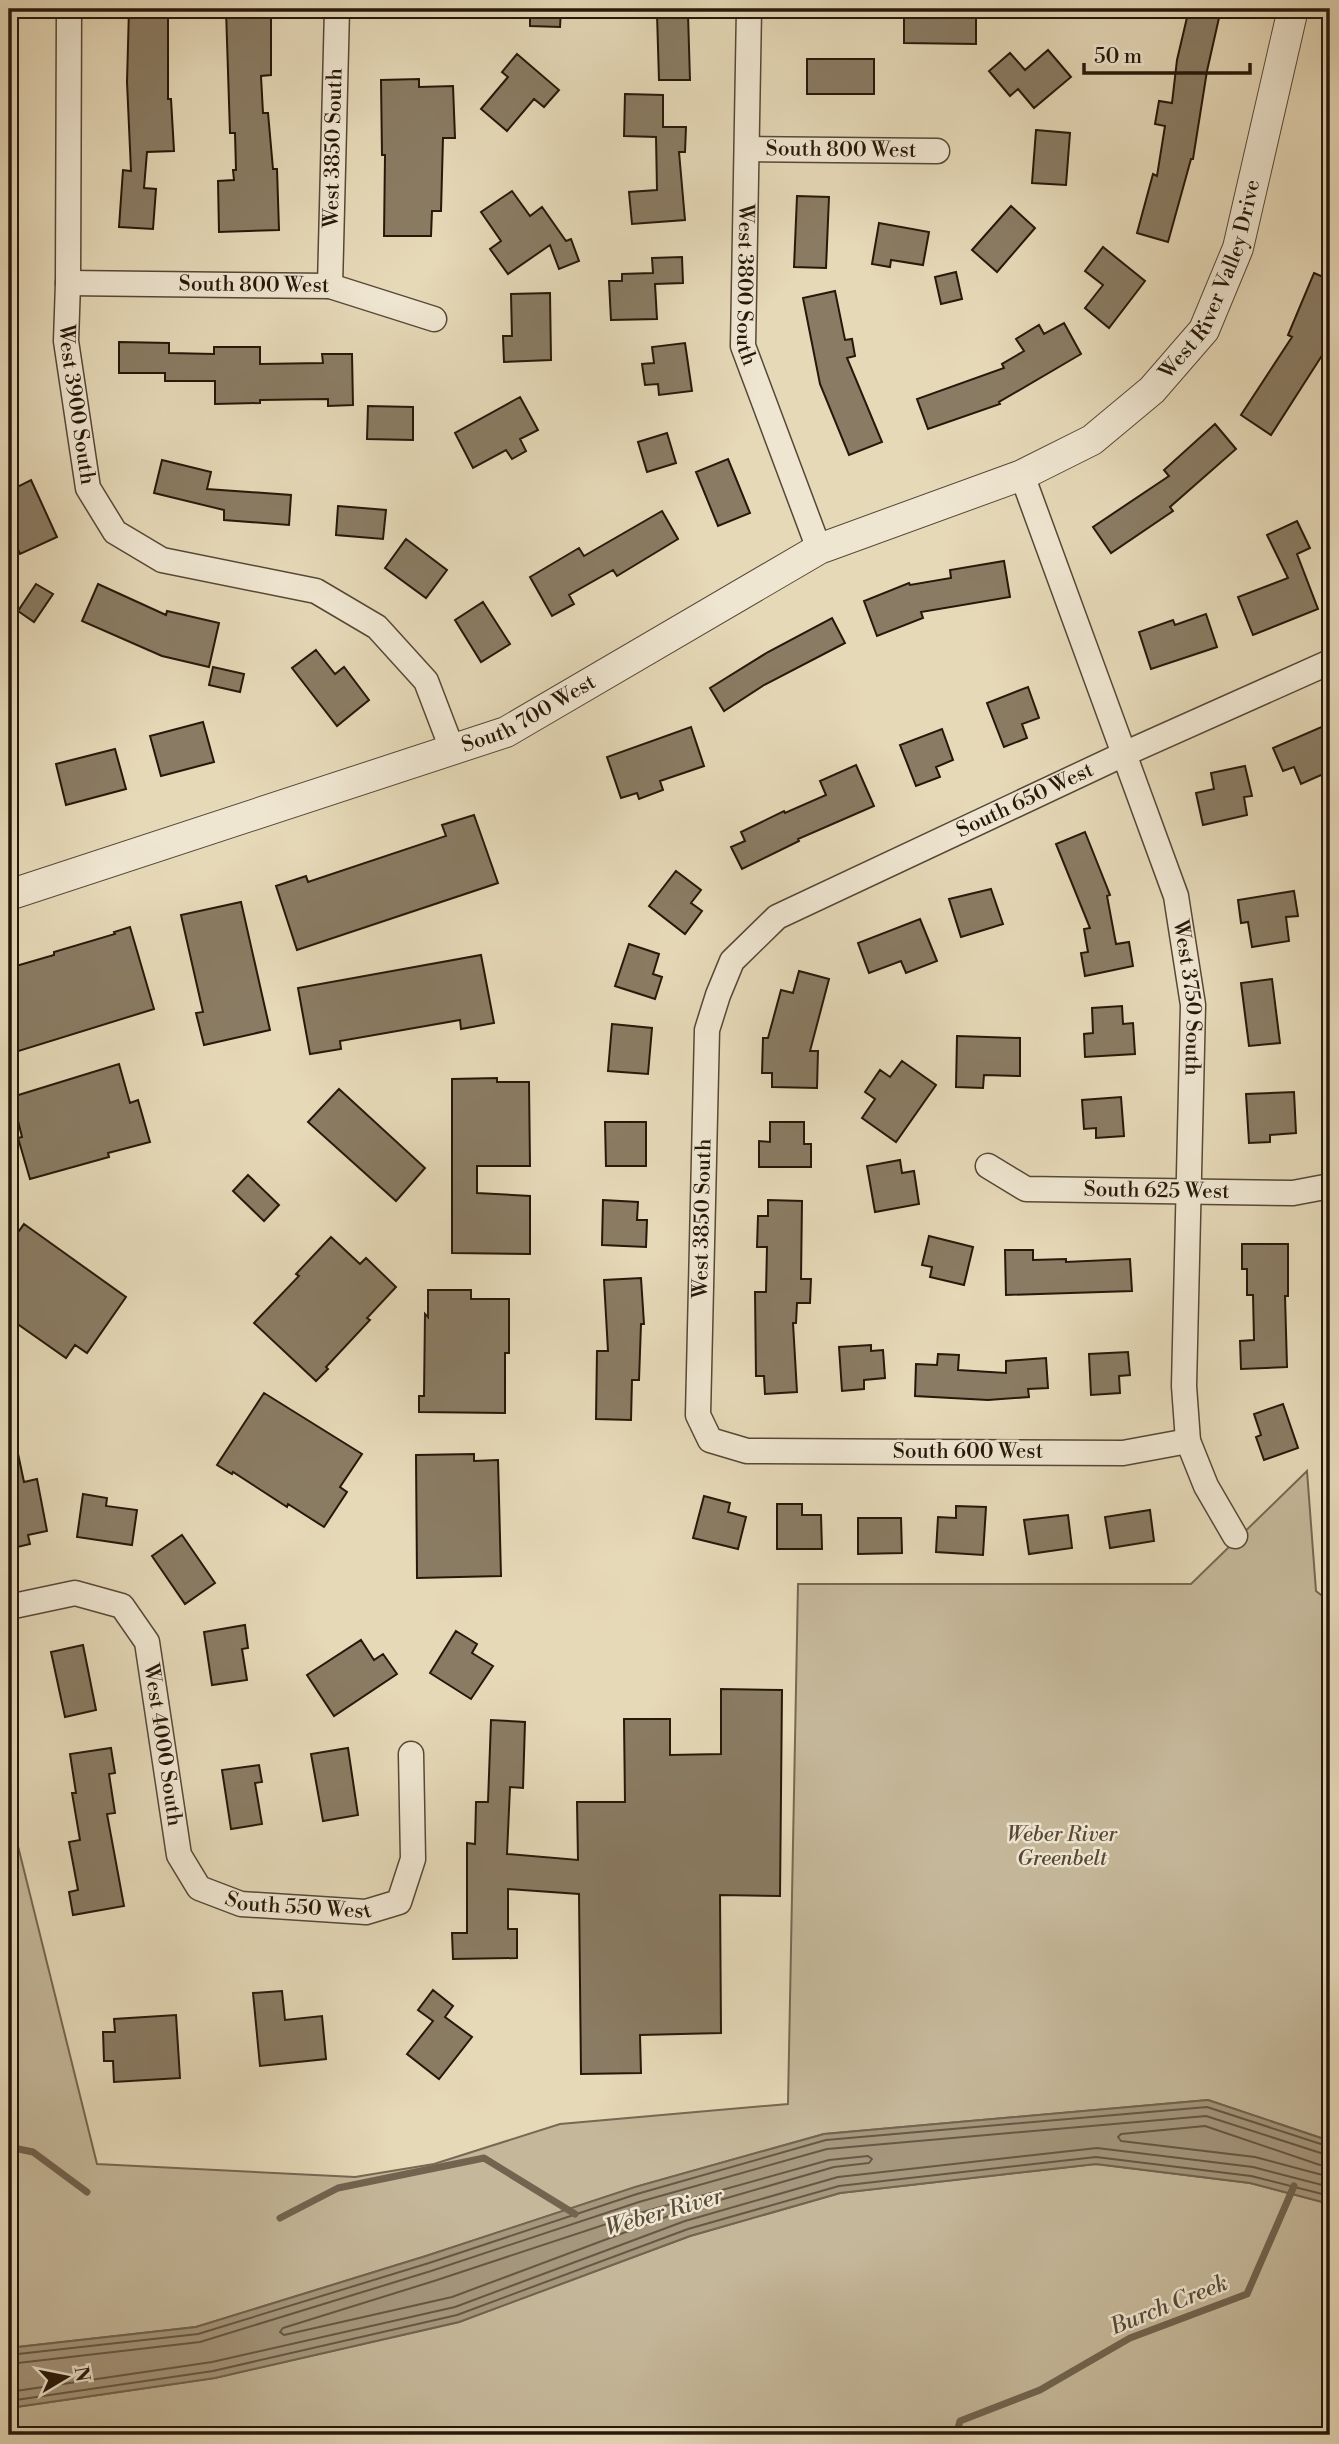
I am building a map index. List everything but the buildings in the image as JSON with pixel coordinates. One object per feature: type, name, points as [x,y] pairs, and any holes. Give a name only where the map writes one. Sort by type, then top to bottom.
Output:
[{"type":"street","name":"West 3900 South","points":[[69,9],[66,341],[88,488],[115,532],[162,560],[316,591],[377,627],[426,681],[452,749]]},
{"type":"street","name":"West 3850 South","points":[[330,286],[337,9]]},
{"type":"street","name":"West 3800 South","points":[[749,9],[743,346],[819,549]]},
{"type":"street","name":"West River Valley Drive","points":[[1022,475],[1092,440],[1152,390],[1204,330],[1238,248],[1293,9]]},
{"type":"street","name":"South 800 West","points":[[747,149],[937,151]]},
{"type":"street","name":"South 800 West","points":[[68,283],[330,286],[434,319]]},
{"type":"street","name":"South 700 West","points":[[9,895],[506,732],[819,549],[1022,475]]},
{"type":"street","name":"West 3750 South","points":[[1022,475],[1176,896],[1193,1005],[1184,1386],[1188,1441],[1206,1486],[1235,1536]]},
{"type":"street","name":"South 650 West","points":[[732,961],[777,917],[1124,754],[1330,662]]},
{"type":"street","name":"West 3850 South","points":[[732,961],[707,1030],[698,1415],[710,1440],[747,1451]]},
{"type":"street","name":"South 625 West","points":[[988,1166],[1026,1189],[1293,1192],[1330,1186]]},
{"type":"street","name":"South 600 West","points":[[747,1451],[1123,1453],[1188,1441]]},
{"type":"street","name":"West 4000 South","points":[[9,1607],[75,1593],[122,1606],[148,1642],[179,1855],[199,1888]]},
{"type":"street","name":"South 550 West","points":[[199,1888],[241,1904],[366,1912],[399,1902],[413,1859],[411,1754]]},
{"type":"green space","name":"Weber River Greenbelt","points":[[1307,1471],[1316,1591],[1330,1602],[1330,2141],[1208,2100],[824,2134],[643,2185],[196,2327],[9,2348],[9,1810],[97,2164],[355,2177],[434,2164],[560,2124],[788,2104],[798,1584],[1191,1584]]},
{"type":"green space","points":[[1096,2164],[1250,2183],[1330,2204],[1330,2435],[9,2435],[9,2408],[215,2378],[459,2322],[690,2236],[840,2193]]},
{"type":"water","name":"Weber River","points":[[1208,2100],[1330,2141],[1330,2204],[1250,2183],[1096,2164],[840,2193],[690,2236],[459,2322],[215,2378],[9,2408],[9,2348],[196,2327],[426,2256],[635,2187],[824,2134]]},
{"type":"waterway","points":[[9,2147],[33,2152],[87,2192]]},
{"type":"waterway","points":[[280,2218],[338,2188],[484,2158],[575,2214]]},
{"type":"waterway","name":"Burch Creek","points":[[956,2435],[960,2421],[1040,2390],[1130,2338],[1247,2294],[1294,2186]]}]
